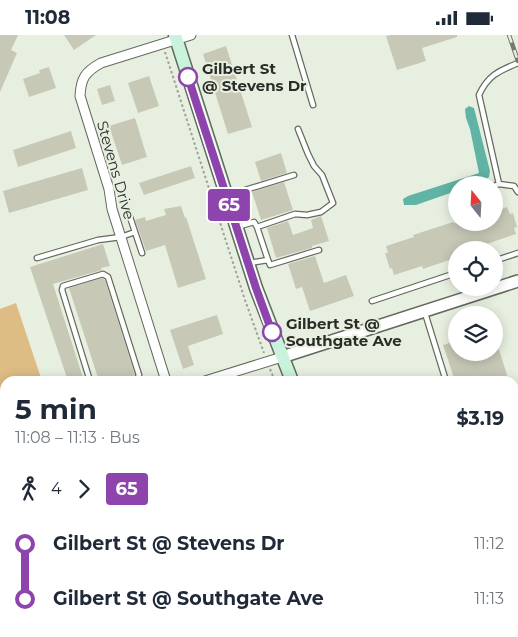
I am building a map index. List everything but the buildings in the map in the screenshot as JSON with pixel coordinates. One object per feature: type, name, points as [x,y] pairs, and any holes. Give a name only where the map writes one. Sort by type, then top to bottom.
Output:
[{"type":"main road","points":[[175,37],[256,288],[290,376]]},
{"type":"street","name":"Stevens Drive","points":[[164,376],[112,209],[106,181],[80,96],[84,76],[101,63],[162,44],[175,37],[191,35]]},
{"type":"street","points":[[503,284],[518,281]]},
{"type":"street","points":[[221,376],[465,296]]},
{"type":"lane","points":[[292,35],[313,105]]},
{"type":"lane","points":[[497,176],[479,95],[484,85],[497,72],[518,63]]},
{"type":"lane","points":[[257,227],[295,214],[307,215],[321,212],[333,203],[322,175],[314,166],[298,129]]},
{"type":"lane","points":[[226,195],[294,175]]},
{"type":"lane","points":[[503,185],[514,186],[518,191]]},
{"type":"lane","points":[[129,214],[142,253]]},
{"type":"lane","points":[[236,227],[254,221],[270,265],[318,250]]},
{"type":"lane","points":[[37,258],[98,239],[121,237],[135,232]]},
{"type":"lane","points":[[503,258],[518,253]]},
{"type":"lane","points":[[248,264],[268,260]]},
{"type":"lane","points":[[88,376],[62,290],[64,286],[103,274],[108,277],[138,376]]},
{"type":"lane","points":[[372,301],[448,276]]},
{"type":"lane","points":[[424,311],[444,376]]},
{"type":"path","points":[[162,44],[245,300],[273,376]]},
{"type":"shaded area","points":[[16,303],[40,376],[0,376],[0,309]]},
{"type":"water","points":[[469,106],[474,108],[490,171],[489,176],[470,176],[479,173],[465,109]]},
{"type":"water","points":[[448,183],[448,194],[416,205],[404,205],[403,199]]},
{"type":"railway","points":[[509,35],[518,61]]},
{"type":"bus line","name":"65","points":[[188,77],[272,332]]},
{"type":"place","name":"Gilbert St @ Stevens Dr","points":[[188,77]]},
{"type":"place","name":"Gilbert St @ Southgate Ave","points":[[272,332]]}]
